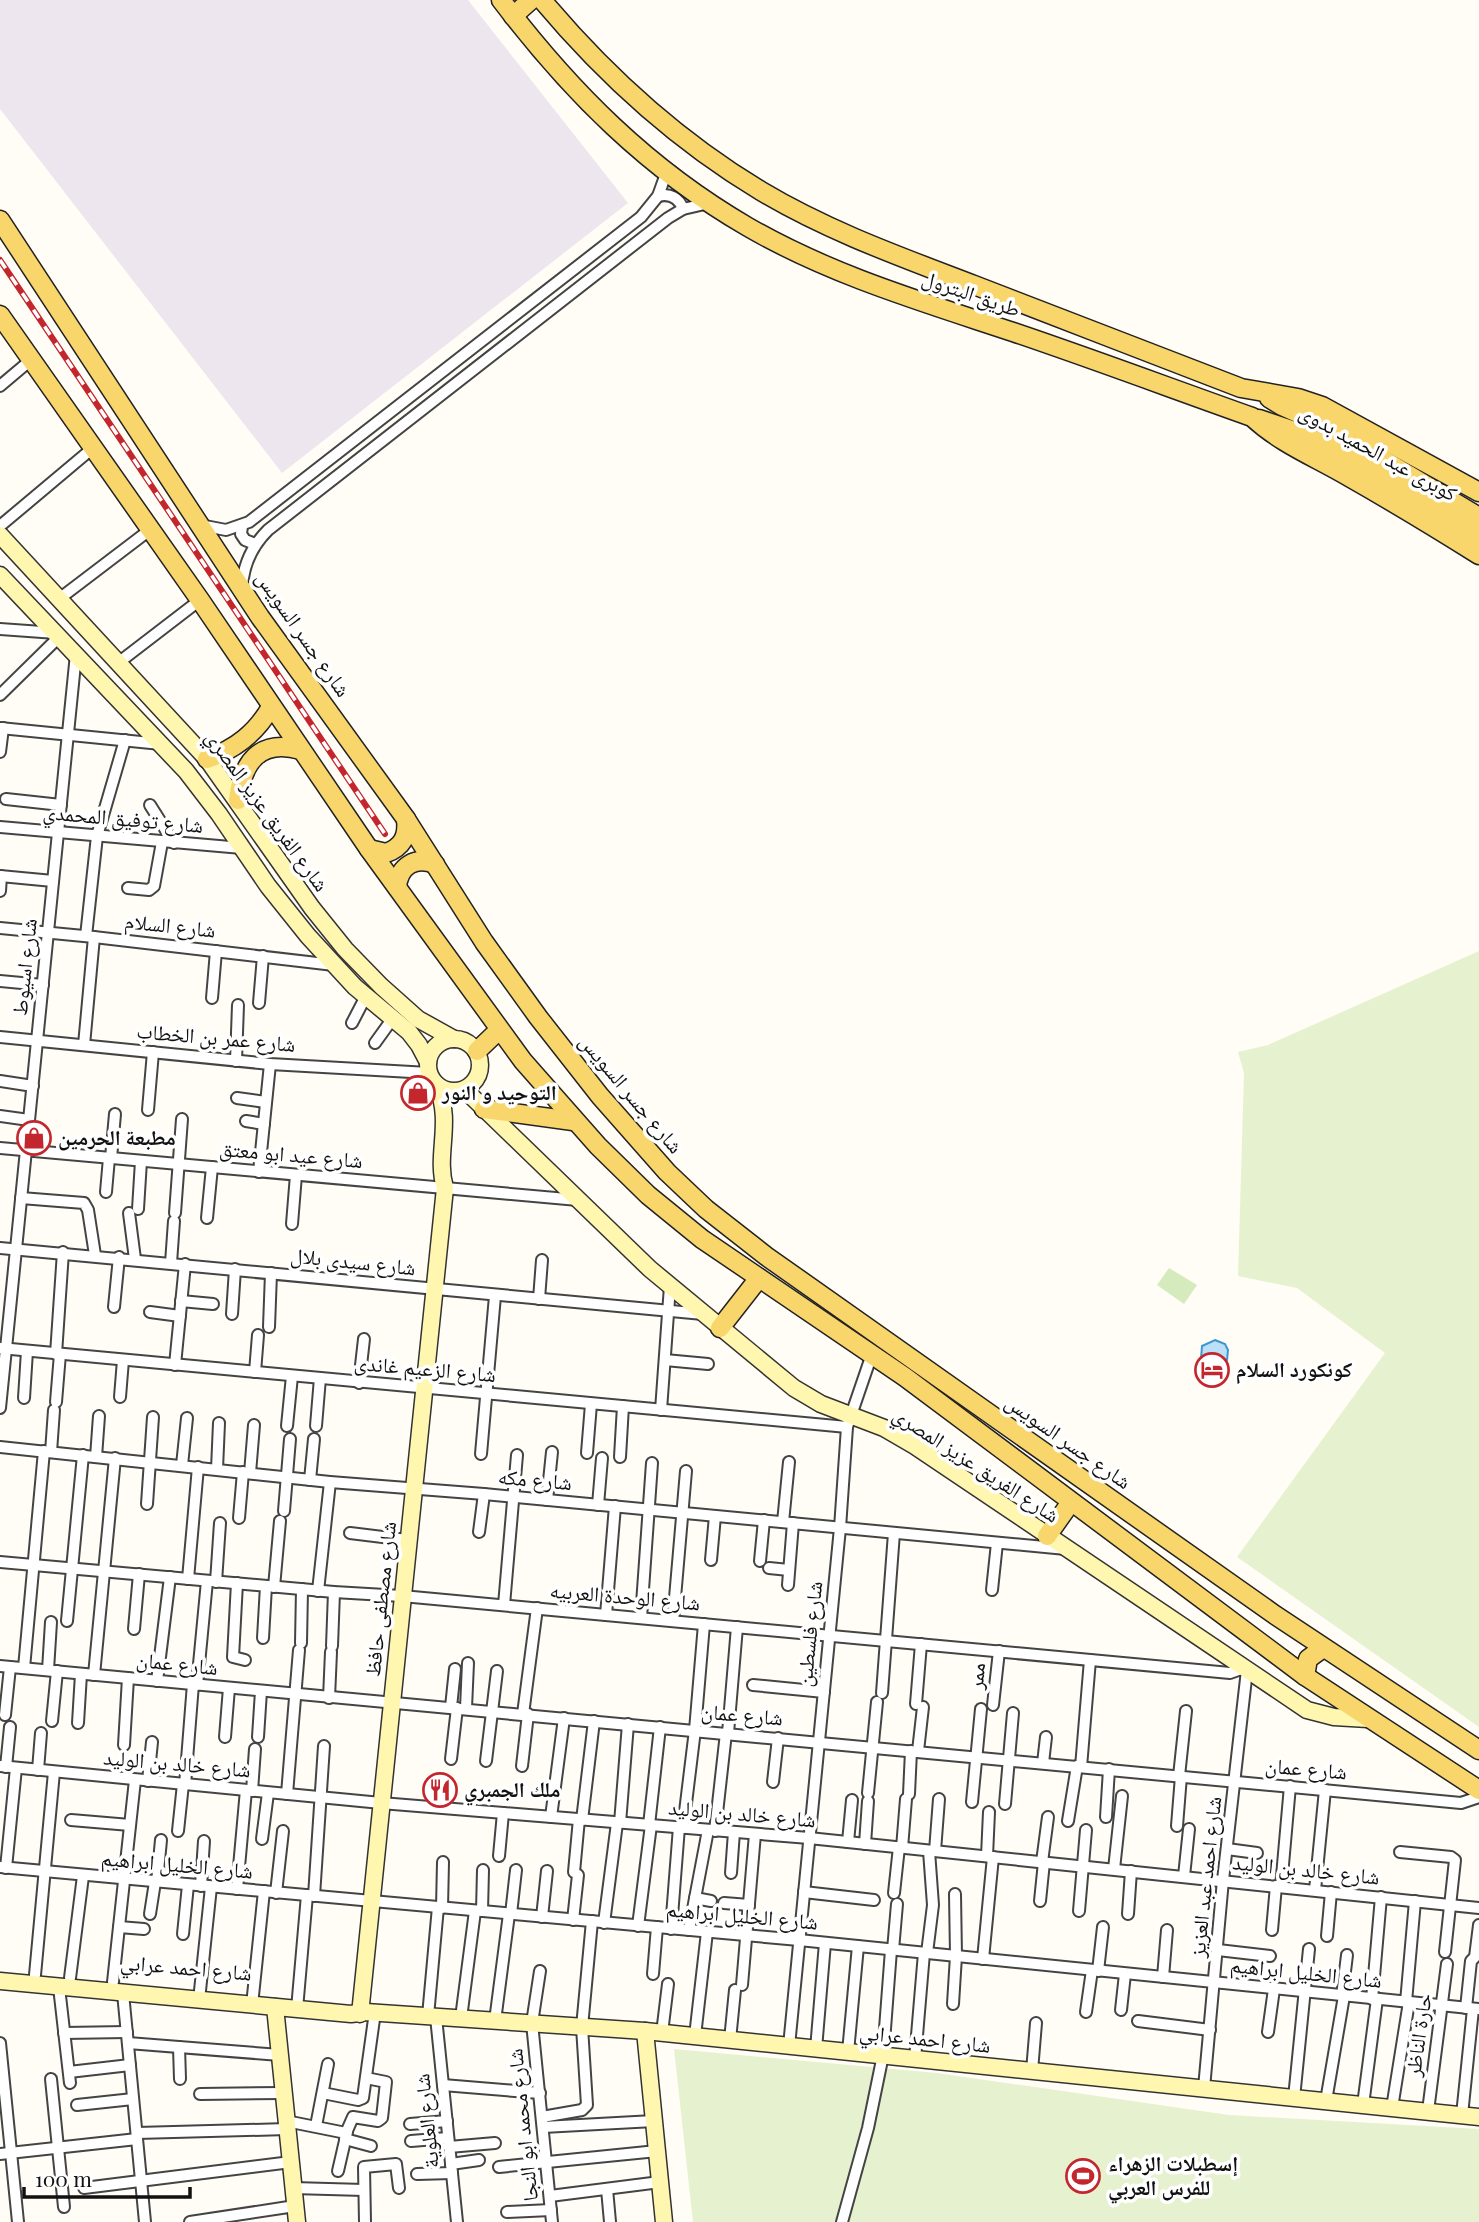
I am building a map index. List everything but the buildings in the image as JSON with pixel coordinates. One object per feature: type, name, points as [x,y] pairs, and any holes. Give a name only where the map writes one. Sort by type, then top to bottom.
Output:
[{"type":"main road","name":"طريق البترول","points":[[501,0],[536,46],[583,99],[635,147],[710,203],[776,243],[864,282],[1065,349],[1252,417],[1295,450],[1364,486],[1479,555]]},
{"type":"main road","points":[[513,16],[531,0]]},
{"type":"main road","name":"طريق البترول","points":[[542,0],[597,63],[649,111],[723,167],[791,208],[896,255],[1241,388],[1298,398],[1322,406],[1479,492]]},
{"type":"main road","name":"شارع جسر السويس","points":[[0,220],[260,617],[406,818],[504,970],[569,1057],[667,1172],[706,1209],[766,1256],[1322,1648],[1479,1750]]},
{"type":"main road","name":"شارع جسر السويس","points":[[0,315],[200,600],[369,849],[499,1030],[573,1121],[628,1176],[702,1239],[872,1354],[1257,1642],[1479,1790]]},
{"type":"main road","name":"كوبرى عبد الحميد بدوى","points":[[1264,393],[1282,406],[1347,437],[1479,517]]},
{"type":"main road","name":"كوبرى عبد الحميد بدوى","points":[[1252,417],[1284,427],[1322,444],[1479,536]]},
{"type":"main road","points":[[207,758],[240,743],[258,727],[271,707]]},
{"type":"main road","points":[[238,800],[243,772],[257,755],[278,747],[301,750]]},
{"type":"main road","points":[[369,849],[386,853],[394,850],[406,836],[406,818]]},
{"type":"main road","points":[[397,887],[401,872],[412,862],[420,860],[435,864]]},
{"type":"main road","points":[[477,1051],[499,1030]]},
{"type":"main road","points":[[484,1109],[573,1121]]},
{"type":"main road","points":[[720,1328],[759,1278]]},
{"type":"main road","points":[[1046,1536],[1071,1502]]},
{"type":"main road","points":[[1257,1642],[1277,1642],[1285,1638],[1287,1635],[1284,1628],[1275,1615]]},
{"type":"main road","points":[[1305,1676],[1308,1659],[1322,1648]]},
{"type":"street","points":[[201,525],[217,530],[242,526],[641,217],[658,196],[667,171]]},
{"type":"street","points":[[658,196],[675,198],[683,209]]},
{"type":"street","points":[[242,588],[244,570],[255,544],[268,530],[668,218],[683,209],[710,203]]},
{"type":"street","points":[[0,386],[32,359]]},
{"type":"street","points":[[0,526],[94,447]]},
{"type":"street","points":[[242,526],[243,537],[248,543],[255,544]]},
{"type":"street","points":[[59,599],[150,529]]},
{"type":"street","name":"شارع الفريق عزيز المصري","points":[[0,535],[207,758],[312,908],[345,949],[418,1019],[454,1039]]},
{"type":"street","name":"شارع الفريق عزيز المصري","points":[[0,575],[202,790],[286,909],[334,965],[414,1038],[431,1073]]},
{"type":"street","points":[[118,663],[200,600]]},
{"type":"street","points":[[0,629],[58,635]]},
{"type":"street","points":[[0,695],[58,635]]},
{"type":"street","name":"شارع اسيوط","points":[[0,1408],[3,1349],[13,1278],[76,654]]},
{"type":"street","points":[[0,752],[2,728],[161,744]]},
{"type":"street","points":[[84,1045],[97,836],[125,740]]},
{"type":"street","points":[[6,799],[61,805]]},
{"type":"street","points":[[150,805],[174,843]]},
{"type":"street","name":"شارع توفيق المحمدي","points":[[0,827],[242,848]]},
{"type":"street","points":[[128,888],[149,890],[154,886],[162,842]]},
{"type":"street","points":[[0,891],[1,876],[53,881]]},
{"type":"street","name":"شارع السلام","points":[[0,928],[334,965]]},
{"type":"street","points":[[212,998],[216,951]]},
{"type":"street","points":[[259,1003],[263,956]]},
{"type":"street","points":[[0,981],[43,985]]},
{"type":"street","points":[[352,1023],[366,996]]},
{"type":"street","points":[[236,1061],[238,1005]]},
{"type":"street","points":[[375,1043],[393,1018]]},
{"type":"street","name":"شارع عمر بن الخطاب","points":[[0,1037],[270,1064],[431,1073]]},
{"type":"street","points":[[454,1039],[467,1042],[477,1051],[481,1064],[478,1076],[463,1090],[449,1091],[431,1073],[437,1046],[454,1039]]},
{"type":"street","points":[[148,1110],[153,1052]]},
{"type":"street","points":[[260,1172],[270,1064]]},
{"type":"street","name":"شارع مصطفى حافظ","points":[[365,2012],[381,1803],[444,1188],[442,1174],[445,1117],[431,1073]]},
{"type":"street","points":[[0,1081],[33,1086]]},
{"type":"street","name":"شارع الفريق عزيز المصري","points":[[463,1090],[670,1286],[794,1388],[849,1420],[899,1436],[1245,1669],[1315,1713],[1345,1719],[1368,1718]]},
{"type":"street","name":"شارع مصطفى حافظ","points":[[444,1188],[450,1175],[455,1102],[463,1090]]},
{"type":"street","points":[[237,1098],[266,1102]]},
{"type":"street","points":[[106,1192],[115,1114]]},
{"type":"street","points":[[0,1116],[29,1119]]},
{"type":"street","points":[[171,1263],[182,1119]]},
{"type":"street","points":[[246,1121],[264,1124]]},
{"type":"street","name":"شارع عيد ابو معتق","points":[[0,1148],[578,1200]]},
{"type":"street","points":[[135,1259],[133,1211],[141,1161]]},
{"type":"street","points":[[207,1218],[212,1167]]},
{"type":"street","points":[[292,1224],[296,1175]]},
{"type":"street","points":[[21,1198],[81,1202],[87,1207],[95,1255]]},
{"type":"street","name":"شارع سيدى بلال","points":[[0,1248],[119,1257],[495,1296],[703,1314]]},
{"type":"street","points":[[24,1668],[55,1406],[63,1252]]},
{"type":"street","points":[[114,1307],[119,1257]]},
{"type":"street","points":[[539,1299],[542,1260]]},
{"type":"street","points":[[175,1365],[185,1264]]},
{"type":"street","points":[[232,1314],[235,1269]]},
{"type":"street","points":[[269,1327],[271,1273]]},
{"type":"street","points":[[0,1277],[13,1278]]},
{"type":"street","points":[[661,1410],[670,1286]]},
{"type":"street","points":[[481,1454],[495,1296]]},
{"type":"street","points":[[181,1301],[213,1304]]},
{"type":"street","points":[[150,1312],[180,1316]]},
{"type":"street","points":[[255,1372],[258,1335]]},
{"type":"street","points":[[359,1382],[364,1339]]},
{"type":"street","name":"شارع الزعيم غاندى","points":[[3,1349],[661,1410],[849,1420]]},
{"type":"street","points":[[24,1398],[27,1351]]},
{"type":"street","name":"شارع فلسطين","points":[[789,2046],[849,1420],[872,1354]]},
{"type":"street","points":[[120,1397],[123,1360]]},
{"type":"street","points":[[664,1360],[708,1364]]},
{"type":"street","points":[[287,1426],[292,1376]]},
{"type":"street","points":[[316,1426],[320,1378]]},
{"type":"street","points":[[587,1453],[591,1404]]},
{"type":"street","points":[[620,1457],[622,1406]]},
{"type":"street","points":[[96,1457],[99,1416]]},
{"type":"street","points":[[147,1504],[153,1417]]},
{"type":"street","points":[[182,1465],[187,1418]]},
{"type":"street","points":[[217,1469],[219,1423]]},
{"type":"street","points":[[239,1518],[254,1425]]},
{"type":"street","points":[[263,1638],[282,1516],[290,1439]]},
{"type":"street","points":[[310,1480],[314,1439]]},
{"type":"street","name":"شارع مكه","points":[[0,1447],[330,1482],[1066,1549]]},
{"type":"street","points":[[547,1500],[552,1451]]},
{"type":"street","points":[[67,1620],[83,1455]]},
{"type":"street","points":[[504,1605],[517,1455]]},
{"type":"street","points":[[94,1675],[116,1458]]},
{"type":"street","points":[[598,1505],[602,1458]]},
{"type":"street","points":[[788,1585],[789,1462]]},
{"type":"street","points":[[641,1618],[652,1463]]},
{"type":"street","points":[[188,1579],[198,1467]]},
{"type":"street","points":[[673,1621],[685,1471]]},
{"type":"street","points":[[318,1591],[330,1482]]},
{"type":"street","points":[[480,1532],[484,1494]]},
{"type":"street","points":[[606,1615],[615,1506]]},
{"type":"street","points":[[711,1560],[715,1516]]},
{"type":"street","points":[[764,1521],[765,1565],[789,1570]]},
{"type":"street","points":[[178,1831],[195,1685],[220,1523]]},
{"type":"street","points":[[350,1533],[407,1540]]},
{"type":"street","points":[[865,1844],[894,1533]]},
{"type":"street","points":[[992,1590],[997,1543]]},
{"type":"street","name":"شارع الوحدة العربيه","points":[[0,1562],[302,1590],[402,1595],[1230,1673],[1245,1669]]},
{"type":"street","points":[[134,1629],[139,1574]]},
{"type":"street","points":[[158,1681],[170,1577]]},
{"type":"street","points":[[237,1583],[233,1657],[245,1660]]},
{"type":"street","points":[[287,1794],[300,1647],[302,1590]]},
{"type":"street","points":[[329,1698],[334,1592]]},
{"type":"street","points":[[522,1766],[537,1608]]},
{"type":"street","points":[[51,1622],[52,1721]]},
{"type":"street","points":[[671,1929],[681,1828],[695,1730],[704,1624]]},
{"type":"street","points":[[689,1930],[712,1830],[727,1733],[737,1627]]},
{"type":"street","points":[[842,2222],[868,2128],[883,2056],[900,1848],[920,1705],[921,1644]]},
{"type":"street","name":"ممر","points":[[993,1705],[999,1651]]},
{"type":"street","points":[[1068,1821],[1079,1766],[1090,1660]]},
{"type":"street","points":[[451,1759],[468,1663]]},
{"type":"street","points":[[5,1666],[5,1715]]},
{"type":"street","name":"شارع عمان","points":[[5,1666],[1325,1790],[1461,1802],[1479,1797]]},
{"type":"street","points":[[455,1669],[458,1708]]},
{"type":"street","name":"شارع احمد عبد العزيز","points":[[1204,2088],[1245,1669]]},
{"type":"street","points":[[486,1761],[497,1671]]},
{"type":"street","points":[[78,1723],[81,1674]]},
{"type":"street","points":[[124,1745],[128,1678]]},
{"type":"street","points":[[753,1685],[824,1692]]},
{"type":"street","points":[[225,1737],[229,1688]]},
{"type":"street","points":[[258,1737],[261,1691]]},
{"type":"street","points":[[972,1802],[981,1709]]},
{"type":"street","points":[[1177,1826],[1186,1711]]},
{"type":"street","points":[[1005,1804],[1013,1713]]},
{"type":"street","points":[[551,1817],[564,1718]]},
{"type":"street","points":[[573,1920],[580,1819],[594,1721]]},
{"type":"street","points":[[604,1923],[619,1823],[628,1724]]},
{"type":"street","points":[[3,1868],[10,1727]]},
{"type":"street","points":[[638,1926],[660,1727]]},
{"type":"street","points":[[38,1770],[41,1733]]},
{"type":"street","points":[[1043,1763],[1046,1737]]},
{"type":"street","points":[[773,1782],[778,1738]]},
{"type":"street","points":[[148,1781],[152,1742]]},
{"type":"street","points":[[298,2005],[324,1746]]},
{"type":"street","points":[[237,1889],[255,1749]]},
{"type":"street","name":"شارع خالد بن الوليد","points":[[7,1767],[320,1798],[809,1838],[1479,1908]]},
{"type":"street","points":[[1106,1818],[1110,1769]]},
{"type":"street","points":[[35,1975],[54,1772]]},
{"type":"street","points":[[135,1780],[119,1927],[118,1987],[127,2037],[145,2222]]},
{"type":"street","points":[[1272,1930],[1290,1786]]},
{"type":"street","points":[[1315,1890],[1325,1790]]},
{"type":"street","points":[[262,1839],[268,1793]]},
{"type":"street","points":[[1114,1869],[1122,1796]]},
{"type":"street","points":[[915,2059],[925,1953],[933,1905],[932,1851],[939,1799]]},
{"type":"street","points":[[848,1842],[852,1800]]},
{"type":"street","points":[[983,1959],[990,1857],[989,1812]]},
{"type":"street","points":[[499,1856],[503,1813]]},
{"type":"street","points":[[1040,1901],[1048,1816]]},
{"type":"street","points":[[71,1820],[130,1825]]},
{"type":"street","points":[[1184,1876],[1189,1829]]},
{"type":"street","points":[[1079,1911],[1086,1830]]},
{"type":"street","points":[[253,2000],[282,1831]]},
{"type":"street","points":[[731,1873],[734,1832]]},
{"type":"street","points":[[730,2040],[746,1936],[755,1834]]},
{"type":"street","points":[[150,1914],[161,1840]]},
{"type":"street","points":[[200,1995],[206,1886],[204,1841]]},
{"type":"street","points":[[1227,1849],[1257,1853]]},
{"type":"street","points":[[1400,1852],[1453,1857],[1445,1952]]},
{"type":"street","name":"شارع العلوية","points":[[443,1862],[432,2016],[443,2085],[457,2222]]},
{"type":"street","name":"شارع الخليل ابراهيم","points":[[3,1868],[799,1940],[1473,2009]]},
{"type":"street","points":[[461,2018],[483,1870]]},
{"type":"street","points":[[495,2021],[516,1870]]},
{"type":"street","points":[[542,1917],[547,1871]]},
{"type":"street","points":[[1128,1914],[1131,1871]]},
{"type":"street","points":[[82,1876],[65,1982],[64,2033],[69,2077],[130,2065]]},
{"type":"street","points":[[183,1934],[188,1885]]},
{"type":"street","points":[[804,1892],[874,1900]]},
{"type":"street","points":[[1327,1936],[1331,1892]]},
{"type":"street","points":[[953,2004],[956,1956],[955,1894]]},
{"type":"street","points":[[1363,2105],[1381,1897]]},
{"type":"street","points":[[695,1898],[711,1901]]},
{"type":"street","points":[[1392,2108],[1408,2002],[1415,1901]]},
{"type":"street","points":[[724,1903],[749,1905]]},
{"type":"street","points":[[542,2122],[582,2110],[587,2105],[582,2027],[592,1921]]},
{"type":"street","points":[[1462,2115],[1473,2009],[1471,1961],[1475,1957],[1479,1924]]},
{"type":"street","points":[[119,1927],[144,1929]]},
{"type":"street","points":[[653,1974],[657,1927]]},
{"type":"street","points":[[1086,2012],[1103,1927]]},
{"type":"street","points":[[1163,1977],[1167,1930]]},
{"type":"street","points":[[695,2036],[707,1932]]},
{"type":"street","points":[[816,2049],[825,1943]]},
{"type":"street","points":[[848,2052],[858,1946]]},
{"type":"street","points":[[1294,2098],[1309,1949]]},
{"type":"street","points":[[1217,1950],[1270,1956]]},
{"type":"street","points":[[1326,2101],[1348,1955]]},
{"type":"street","name":"حارة الناظر","points":[[1428,2111],[1447,1964]]},
{"type":"street","name":"شارع محمد ابو النجا","points":[[540,1971],[533,2023],[552,2222]]},
{"type":"street","name":"شارع احمد عرابي","points":[[0,1972],[35,1975],[65,1982]]},
{"type":"street","points":[[1121,2010],[1125,1974]]},
{"type":"street","name":"شارع احمد عرابي","points":[[0,1981],[65,1982],[365,2012],[645,2031],[1479,2117]]},
{"type":"street","points":[[662,2033],[668,1984]]},
{"type":"street","points":[[1268,2032],[1274,1989]]},
{"type":"street","name":"شارع احمد عرابي","points":[[253,2000],[275,2007],[298,2005]]},
{"type":"street","points":[[190,2222],[296,2214],[275,2007]]},
{"type":"street","points":[[323,2093],[360,2100],[363,2096],[366,2078],[365,2012]]},
{"type":"street","points":[[1138,2021],[1210,2030]]},
{"type":"street","points":[[1032,2071],[1035,2024]]},
{"type":"street","points":[[645,2031],[664,2222]]},
{"type":"street","points":[[64,2033],[127,2037],[179,2047],[280,2055]]},
{"type":"street","points":[[0,2043],[6,2154],[18,2222]]},
{"type":"street","points":[[179,2047],[180,2079]]},
{"type":"street","points":[[316,2126],[328,2064]]},
{"type":"street","points":[[338,2171],[346,2136],[354,2117],[376,2122],[382,2118],[386,2082],[366,2078]]},
{"type":"street","points":[[51,2079],[64,2207]]},
{"type":"street","points":[[443,2085],[540,2093]]},
{"type":"street","points":[[200,2094],[284,2093]]},
{"type":"street","points":[[77,2105],[133,2099]]},
{"type":"street","points":[[542,2122],[654,2121]]},
{"type":"street","points":[[410,2123],[447,2122]]},
{"type":"street","points":[[6,2154],[137,2136],[287,2125],[316,2126],[371,2146]]},
{"type":"street","points":[[411,2141],[495,2143]]},
{"type":"street","points":[[499,2167],[657,2151]]},
{"type":"street","points":[[417,2174],[452,2169],[479,2160]]},
{"type":"street","points":[[84,2188],[291,2162]]},
{"type":"street","points":[[365,2222],[363,2169],[367,2165],[396,2164],[399,2188]]},
{"type":"street","points":[[550,2196],[660,2182]]},
{"type":"street","points":[[293,2188],[364,2190]]},
{"type":"street","points":[[607,2189],[610,2222]]},
{"type":"street","points":[[507,2212],[551,2210]]},
{"type":"shaded area","points":[[0,0],[468,0],[628,203],[282,473],[0,109]]},
{"type":"green space","points":[[1479,951],[1479,1727],[1237,1557],[1385,1353],[1297,1288],[1238,1276],[1244,1073],[1238,1052],[1268,1045]]},
{"type":"green space","points":[[1169,1268],[1197,1285],[1184,1304],[1157,1285]]},
{"type":"green space","name":"إسطبلات الزهراء للفرس العربي","points":[[674,2049],[937,2073],[1229,2115],[1479,2129],[1479,2222],[693,2222]]},
{"type":"water","points":[[1215,1340],[1225,1344],[1228,1350],[1227,1360],[1220,1368],[1213,1368],[1209,1361],[1201,1359],[1202,1346]]},
{"type":"railway","points":[[0,260],[385,834]]},
{"type":"place","name":"التوحيد و النور","points":[[418,1093]]},
{"type":"place","name":"مطبعة الحرمين","points":[[34,1138]]},
{"type":"place","name":"كونكورد السلام","points":[[1212,1370]]},
{"type":"place","name":"ملك الجمبري","points":[[440,1790]]},
{"type":"place","name":"إسطبلات الزهراء للفرس العربي","points":[[1083,2176]]}]
